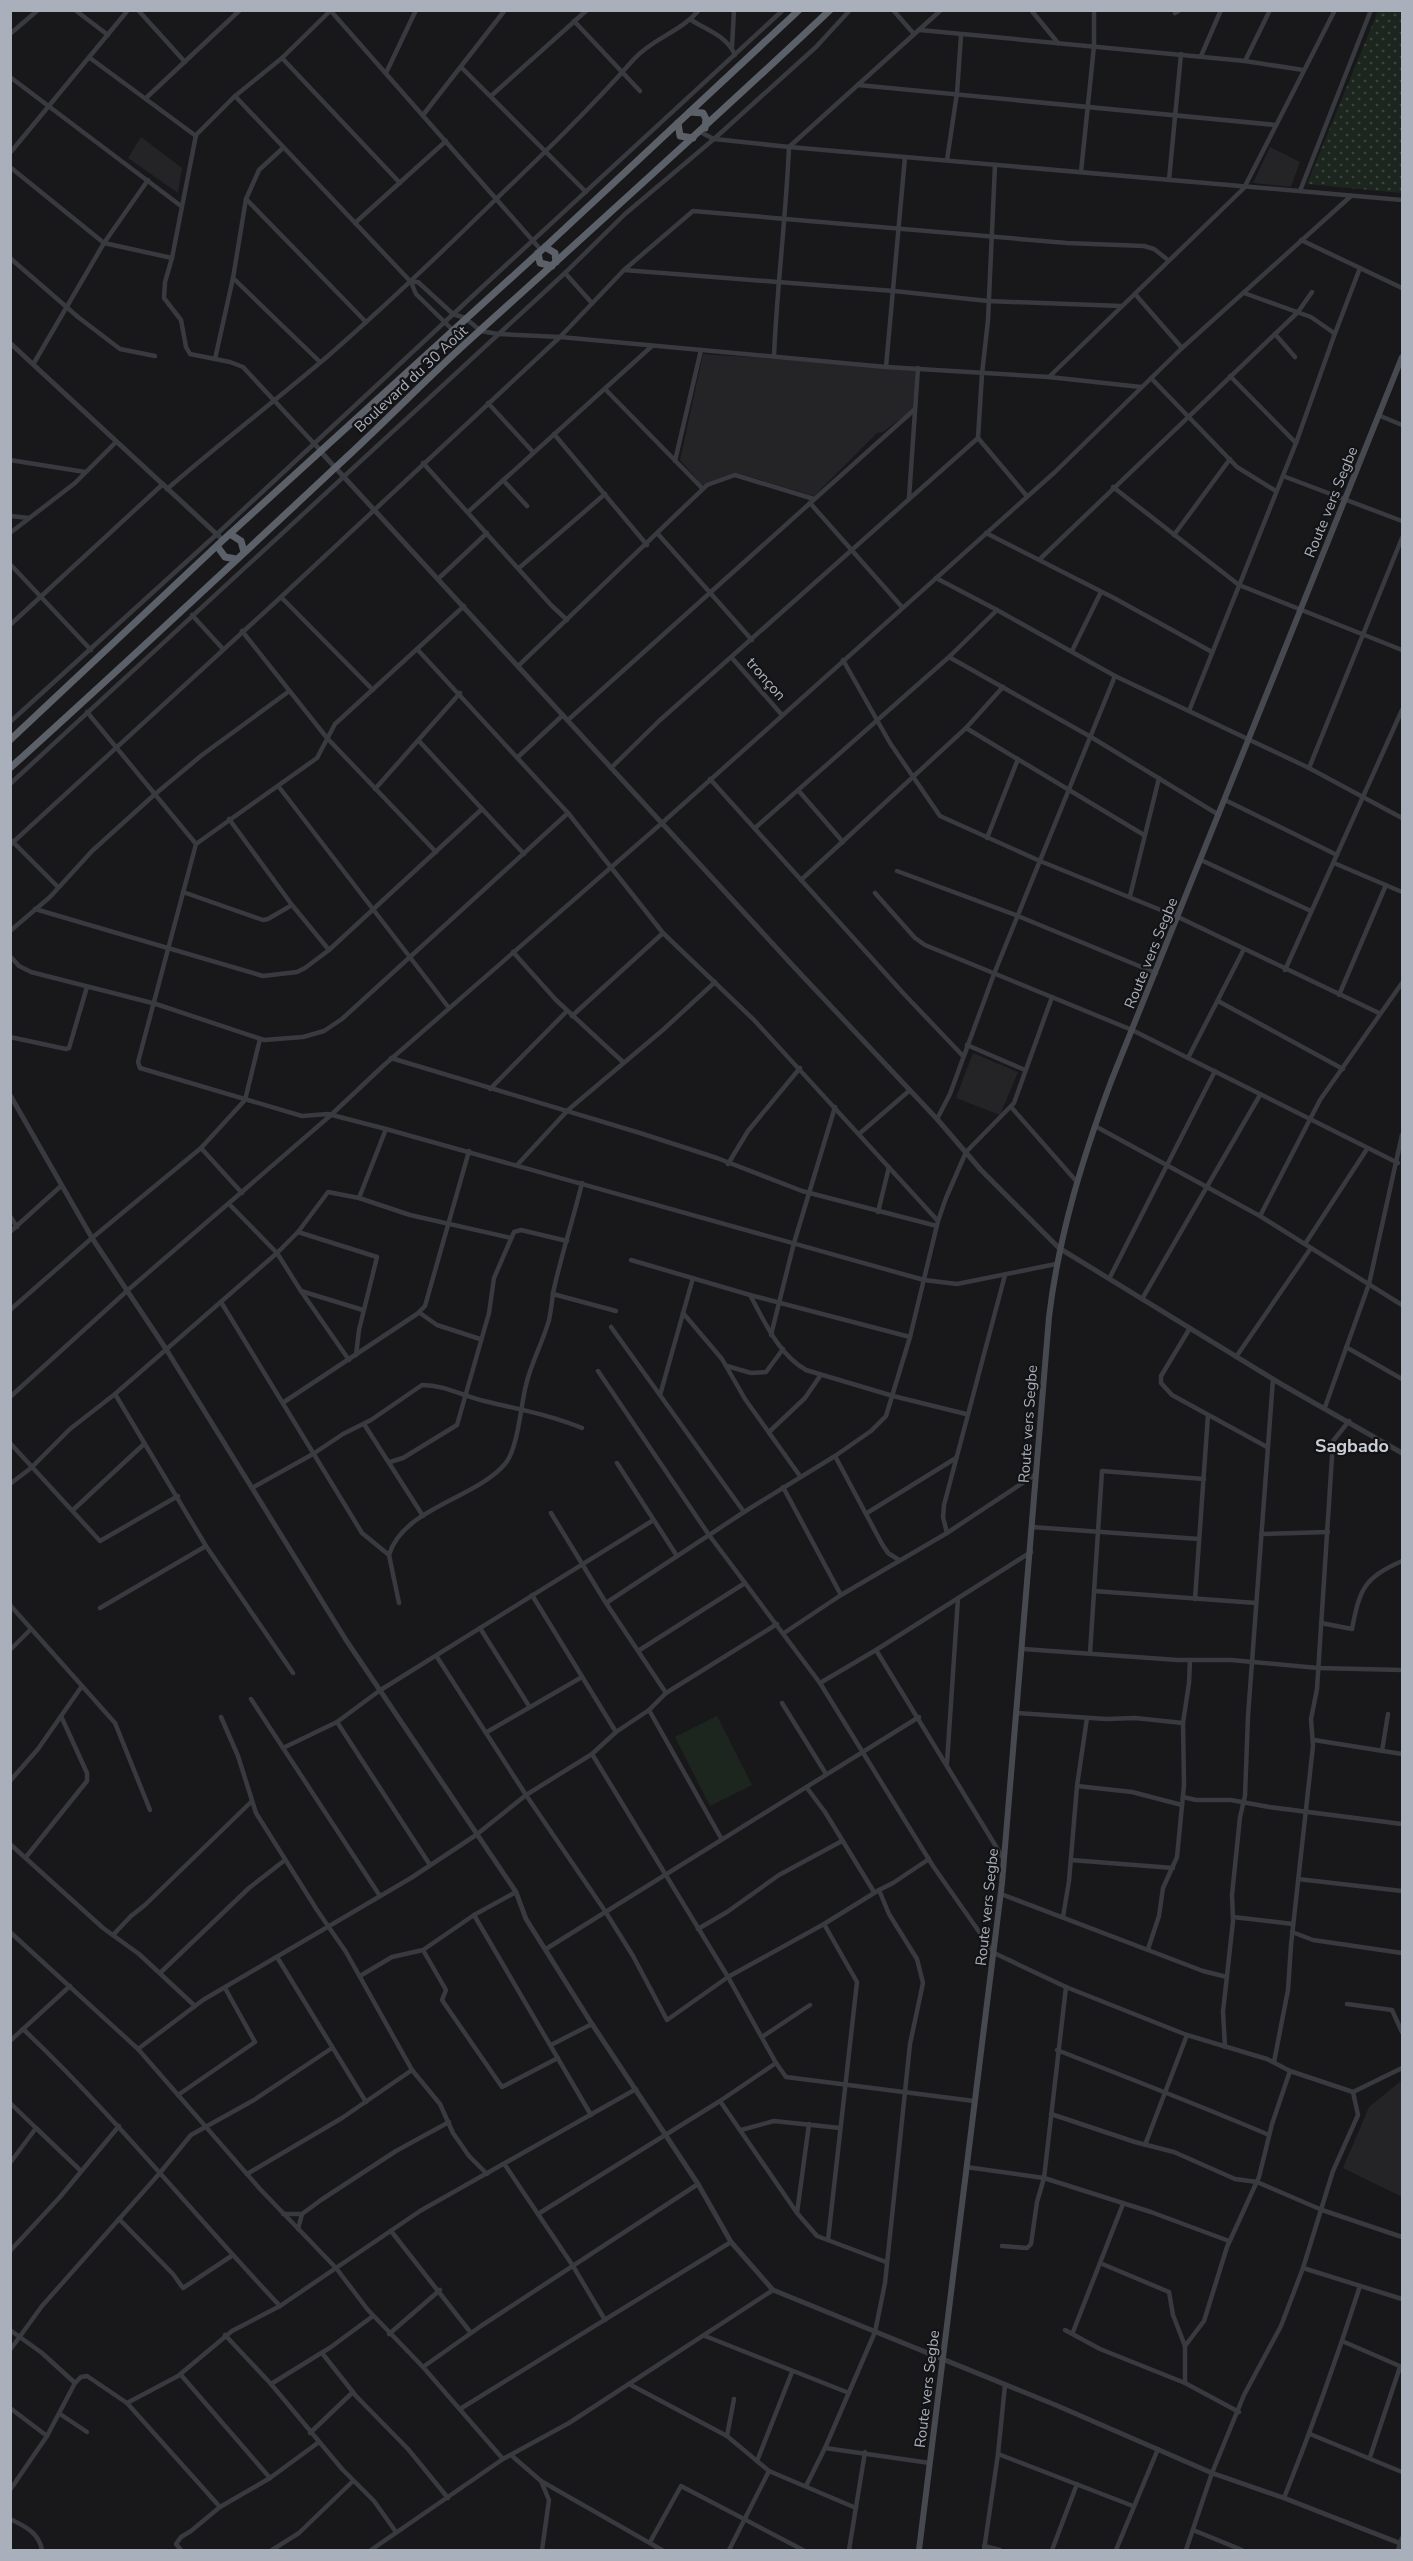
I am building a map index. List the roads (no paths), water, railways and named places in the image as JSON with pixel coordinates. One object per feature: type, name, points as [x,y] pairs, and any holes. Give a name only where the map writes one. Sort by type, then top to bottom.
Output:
[{"type":"highway","name":"Boulevard du 30 Août","points":[[10,740],[217,546],[220,537],[230,534],[321,452],[799,10]]},
{"type":"highway","name":"Boulevard du 30 Août","points":[[10,768],[335,469],[466,343],[601,219],[656,173],[830,10]]},
{"type":"highway","points":[[690,112],[703,113],[706,119],[703,130]]},
{"type":"highway","points":[[678,123],[680,136],[693,138]]},
{"type":"highway","points":[[542,250],[555,253],[554,264],[540,263],[542,250]]},
{"type":"highway","points":[[230,534],[241,542],[244,552]]},
{"type":"highway","points":[[217,546],[225,556],[236,559]]},
{"type":"main road","name":"Route vers Segbe","points":[[919,2550],[1005,1860],[1049,1317],[1059,1248],[1095,1126],[1132,1030],[1402,360]]},
{"type":"street","points":[[10,34],[38,10]]},
{"type":"street","points":[[75,10],[108,35]]},
{"type":"street","points":[[10,153],[128,10]]},
{"type":"street","points":[[138,10],[185,62]]},
{"type":"street","points":[[146,98],[240,10]]},
{"type":"street","points":[[423,115],[505,10]]},
{"type":"street","points":[[491,96],[587,10]]},
{"type":"street","points":[[10,625],[165,487],[320,362],[411,282],[544,153],[648,46],[691,20],[699,10]]},
{"type":"street","points":[[734,10],[732,47],[735,55]]},
{"type":"street","points":[[11,720],[220,537],[314,443],[783,10]]},
{"type":"street","points":[[10,784],[565,273],[625,214],[714,139],[816,47],[850,10]]},
{"type":"street","points":[[893,10],[914,34]]},
{"type":"street","points":[[774,356],[777,282],[786,220],[789,147],[941,10]]},
{"type":"street","points":[[1031,10],[1058,43]]},
{"type":"street","points":[[1081,172],[1094,46],[1094,10]]},
{"type":"street","points":[[1095,17],[1101,10]]},
{"type":"street","points":[[1245,61],[1270,10]]},
{"type":"street","points":[[1049,377],[1244,188],[1335,10]]},
{"type":"street","points":[[1300,191],[1371,10]]},
{"type":"street","points":[[542,250],[330,11],[282,58],[235,96],[196,136],[172,258],[165,282],[166,302],[181,320],[186,347],[190,354],[243,367],[1007,1197],[1059,1248],[1236,1357],[1402,1453]]},
{"type":"street","points":[[386,73],[414,12]]},
{"type":"street","points":[[1201,56],[1219,12]]},
{"type":"street","points":[[691,20],[718,35],[732,47]]},
{"type":"street","points":[[574,21],[640,92]]},
{"type":"street","points":[[920,30],[961,36],[1201,56],[1303,70]]},
{"type":"street","points":[[947,160],[957,93],[961,36]]},
{"type":"street","points":[[1169,180],[1181,54]]},
{"type":"street","points":[[90,58],[196,136]]},
{"type":"street","points":[[282,58],[400,183]]},
{"type":"street","points":[[461,67],[544,153],[586,192]]},
{"type":"street","points":[[10,77],[181,206]]},
{"type":"street","points":[[858,85],[957,93],[1008,100],[1088,105],[1276,125]]},
{"type":"street","points":[[235,96],[411,282],[416,294],[466,343]]},
{"type":"street","points":[[703,130],[714,139],[789,147],[1402,200]]},
{"type":"street","points":[[355,223],[446,141]]},
{"type":"street","points":[[215,359],[233,279],[246,199],[259,170],[283,148]]},
{"type":"street","points":[[886,367],[905,157]]},
{"type":"street","points":[[995,165],[978,438],[1026,495]]},
{"type":"street","points":[[10,168],[104,243],[172,258]]},
{"type":"street","points":[[33,363],[104,243],[148,180]]},
{"type":"street","points":[[10,1397],[128,1290],[230,1205],[391,1058],[662,823],[1070,458],[1182,348],[1351,196]]},
{"type":"street","points":[[246,199],[366,322]]},
{"type":"street","points":[[58,887],[12,842],[281,597],[560,337],[624,270],[693,211],[1067,243],[1149,247],[1168,260]]},
{"type":"street","points":[[1301,240],[1402,288]]},
{"type":"street","points":[[10,258],[120,350],[154,356]]},
{"type":"street","points":[[1189,711],[1296,443],[1360,268]]},
{"type":"street","points":[[624,270],[894,291],[988,301],[1121,306]]},
{"type":"street","points":[[565,273],[591,302]]},
{"type":"street","points":[[233,279],[320,362]]},
{"type":"street","points":[[411,282],[418,282],[453,314],[465,318],[481,331],[498,334],[560,337],[886,367],[1049,377],[1141,387]]},
{"type":"street","points":[[1040,559],[1298,312],[1312,292]]},
{"type":"street","points":[[1244,293],[1316,320],[1334,336]]},
{"type":"street","points":[[1135,294],[1182,348]]},
{"type":"street","points":[[1275,334],[1295,357]]},
{"type":"street","points":[[10,343],[220,537]]},
{"type":"street","points":[[468,512],[652,346]]},
{"type":"street","points":[[675,461],[701,350]]},
{"type":"street","points":[[909,498],[918,368]]},
{"type":"street","points":[[1230,376],[1296,443]]},
{"type":"street","points":[[1150,378],[1189,415],[1237,467],[1276,491]]},
{"type":"street","points":[[605,389],[702,488]]},
{"type":"street","points":[[488,403],[533,452]]},
{"type":"street","points":[[568,720],[914,410]]},
{"type":"street","points":[[1378,415],[1402,425]]},
{"type":"street","points":[[554,434],[647,545]]},
{"type":"street","points":[[611,768],[659,721],[978,438]]},
{"type":"street","points":[[10,533],[54,500],[116,442]]},
{"type":"street","points":[[1174,535],[1230,459]]},
{"type":"street","points":[[10,460],[85,472]]},
{"type":"street","points":[[423,463],[567,620]]},
{"type":"street","points":[[518,666],[647,545],[702,488],[735,475],[812,501],[852,551],[902,607]]},
{"type":"street","points":[[1283,476],[1402,521]]},
{"type":"street","points":[[503,480],[527,506]]},
{"type":"street","points":[[1113,487],[1239,585],[1402,650]]},
{"type":"street","points":[[519,568],[605,494]]},
{"type":"street","points":[[10,516],[29,518]]},
{"type":"street","points":[[438,579],[487,532]]},
{"type":"street","points":[[986,532],[1212,652]]},
{"type":"street","points":[[658,534],[711,591],[752,640]]},
{"type":"street","points":[[1309,768],[1402,538]]},
{"type":"street","points":[[10,564],[91,650]]},
{"type":"street","points":[[936,578],[1115,676],[1309,768],[1402,818]]},
{"type":"street","points":[[1072,651],[1101,592]]},
{"type":"street","points":[[281,597],[373,690]]},
{"type":"street","points":[[464,606],[334,724],[317,758],[196,844],[138,1062],[140,1068],[302,1116],[331,1115],[518,1164],[924,1280],[957,1284],[1056,1264]]},
{"type":"street","points":[[755,828],[949,657],[997,610]]},
{"type":"street","points":[[192,615],[223,649]]},
{"type":"street","points":[[242,631],[288,692],[327,738],[436,852]]},
{"type":"street","points":[[417,649],[460,693],[568,813],[612,865],[633,897],[663,933],[800,1068],[938,1223]]},
{"type":"street","points":[[949,657],[1090,737],[1219,815]]},
{"type":"street","name":"tronçon","points":[[732,658],[783,715]]},
{"type":"street","points":[[843,660],[877,720],[940,816],[1040,861],[1178,917],[1379,1013]]},
{"type":"street","points":[[937,1119],[950,1094],[994,974],[1115,676]]},
{"type":"street","points":[[801,880],[966,728],[1003,687]]},
{"type":"street","points":[[10,931],[58,887],[92,851],[154,795],[202,755],[288,692]]},
{"type":"street","points":[[375,789],[460,693]]},
{"type":"street","points":[[87,712],[196,844]]},
{"type":"street","points":[[1286,970],[1402,712]]},
{"type":"street","points":[[518,757],[563,715]]},
{"type":"street","points":[[966,728],[1144,835]]},
{"type":"street","points":[[419,741],[524,854]]},
{"type":"street","points":[[987,837],[1018,759]]},
{"type":"street","points":[[1130,896],[1159,778]]},
{"type":"street","points":[[710,779],[963,1056]]},
{"type":"street","points":[[279,787],[449,1008]]},
{"type":"street","points":[[798,790],[843,842]]},
{"type":"street","points":[[1225,800],[1337,855]]},
{"type":"street","points":[[35,909],[267,976],[301,970],[329,950],[482,809]]},
{"type":"street","points":[[10,956],[26,970],[154,1003],[260,1039],[282,1040],[324,1031],[342,1019],[568,813]]},
{"type":"street","points":[[229,819],[292,905],[329,950]]},
{"type":"street","points":[[1201,860],[1311,911]]},
{"type":"street","points":[[1334,863],[1402,892]]},
{"type":"street","points":[[897,871],[1018,916],[1156,973]]},
{"type":"street","points":[[1339,995],[1386,885]]},
{"type":"street","points":[[183,892],[263,920],[292,905]]},
{"type":"street","points":[[875,893],[920,942],[1132,1030],[1398,1163]]},
{"type":"street","points":[[572,1016],[663,933]]},
{"type":"street","points":[[1188,1058],[1244,949]]},
{"type":"street","points":[[513,952],[567,1011],[623,1062]]},
{"type":"street","points":[[518,1164],[568,1110],[664,1029],[715,982]]},
{"type":"street","points":[[1260,1216],[1320,1100],[1402,983]]},
{"type":"street","points":[[10,1037],[69,1048],[87,987]]},
{"type":"street","points":[[606,1603],[800,1476],[835,1456],[881,1423],[893,1396],[910,1337],[938,1223],[966,1152],[1011,1107],[1052,997]]},
{"type":"street","points":[[1218,1001],[1343,1068]]},
{"type":"street","points":[[490,1089],[567,1011]]},
{"type":"street","points":[[10,1310],[92,1238],[201,1148],[245,1100],[260,1039]]},
{"type":"street","points":[[967,1045],[1025,1070]]},
{"type":"street","points":[[391,1058],[490,1089],[568,1110],[809,1193],[878,1212],[938,1223]]},
{"type":"street","points":[[728,1164],[748,1131],[800,1068]]},
{"type":"street","points":[[1109,1279],[1215,1071]]},
{"type":"street","points":[[859,1134],[910,1090]]},
{"type":"street","points":[[10,1095],[92,1238],[166,1349],[379,1691],[516,1892],[526,1919],[592,2024],[698,2184],[731,2242],[773,2290],[942,2358],[1212,2473],[1402,2542],[1398,2550]]},
{"type":"street","points":[[1142,1299],[1260,1095]]},
{"type":"street","points":[[771,1335],[794,1244],[835,1107]]},
{"type":"street","points":[[1011,1107],[1077,1182]]},
{"type":"street","points":[[1095,1126],[1260,1216],[1402,1305]]},
{"type":"street","points":[[359,1198],[386,1129]]},
{"type":"street","points":[[1325,1407],[1369,1284],[1398,1163],[1402,1135]]},
{"type":"street","points":[[201,1148],[242,1193]]},
{"type":"street","points":[[1305,1244],[1366,1149]]},
{"type":"street","points":[[284,1402],[420,1312],[427,1303],[469,1151]]},
{"type":"street","points":[[878,1212],[890,1167]]},
{"type":"street","points":[[388,1555],[395,1540],[423,1516],[485,1480],[505,1464],[523,1408],[526,1383],[549,1319],[553,1294],[582,1183]]},
{"type":"street","points":[[10,1232],[61,1186]]},
{"type":"street","points":[[10,1484],[31,1468],[70,1429],[115,1395],[277,1253],[298,1232],[328,1192],[359,1198],[410,1215],[510,1238]]},
{"type":"street","points":[[230,1205],[277,1253],[348,1360]]},
{"type":"street","points":[[10,1216],[17,1227]]},
{"type":"street","points":[[390,1462],[403,1458],[453,1429],[458,1421],[489,1313],[494,1278],[514,1232],[521,1230],[567,1241]]},
{"type":"street","points":[[298,1232],[376,1256],[363,1310],[356,1355]]},
{"type":"street","points":[[1236,1357],[1311,1248]]},
{"type":"street","points":[[631,1260],[750,1295],[910,1337]]},
{"type":"street","points":[[947,1533],[943,1517],[944,1505],[966,1414],[1005,1275]]},
{"type":"street","points":[[660,1395],[693,1278]]},
{"type":"street","points":[[301,1291],[363,1310]]},
{"type":"street","points":[[553,1294],[616,1311]]},
{"type":"street","points":[[750,1295],[771,1335],[796,1365],[820,1376],[966,1414]]},
{"type":"street","points":[[221,1302],[362,1533],[388,1555],[399,1603]]},
{"type":"street","points":[[420,1312],[437,1325],[480,1339]]},
{"type":"street","points":[[683,1313],[727,1366],[745,1399],[800,1476]]},
{"type":"street","points":[[611,1327],[744,1512]]},
{"type":"street","points":[[1190,1328],[1161,1379],[1165,1388],[1172,1395],[1267,1448]]},
{"type":"street","points":[[1346,1347],[1402,1379]]},
{"type":"street","points":[[727,1366],[751,1373],[766,1372],[783,1349]]},
{"type":"street","points":[[598,1371],[709,1535],[819,1683],[929,1859],[994,1953],[1066,1987],[1187,2035],[1274,2062],[1290,2071],[1353,2092],[1402,2068]]},
{"type":"street","points":[[769,1432],[805,1398],[820,1376]]},
{"type":"street","points":[[1225,2046],[1223,2012],[1233,1917],[1232,1894],[1240,1817],[1244,1802],[1248,1716],[1273,1379]]},
{"type":"street","points":[[252,1488],[363,1424],[419,1386],[445,1388],[465,1393],[484,1401],[523,1408],[582,1428]]},
{"type":"street","points":[[115,1395],[178,1496],[206,1546],[293,1673]]},
{"type":"street","points":[[1195,1599],[1208,1415]]},
{"type":"street","points":[[1274,2062],[1288,1990],[1292,1932],[1314,1740],[1311,1719],[1318,1668],[1334,1441],[1349,1421]]},
{"type":"street","points":[[363,1424],[390,1462],[423,1516]]},
{"type":"street","points":[[10,1443],[100,1541],[178,1496]]},
{"type":"street","points":[[73,1510],[144,1444]]},
{"type":"street","points":[[835,1456],[888,1553],[899,1560]]},
{"type":"street","points":[[867,1513],[956,1458]]},
{"type":"street","points":[[617,1463],[652,1521],[677,1556]]},
{"type":"street","points":[[1090,1653],[1102,1471],[1204,1479]]},
{"type":"street","points":[[784,1633],[841,1595],[947,1533],[1036,1474]]},
{"type":"street","points":[[783,1487],[841,1595]]},
{"type":"street","points":[[551,1512],[606,1603],[666,1693]]},
{"type":"street","points":[[283,1748],[337,1722],[379,1691],[652,1521]]},
{"type":"street","points":[[1032,1527],[1199,1539]]},
{"type":"street","points":[[1261,1534],[1328,1533]]},
{"type":"street","points":[[99,1608],[206,1546]]},
{"type":"street","points":[[819,1683],[876,1650],[1031,1552]]},
{"type":"street","points":[[1321,1623],[1352,1629],[1357,1606],[1371,1577],[1402,1561]]},
{"type":"street","points":[[638,1651],[745,1583]]},
{"type":"street","points":[[1094,1591],[1256,1603]]},
{"type":"street","points":[[532,1595],[616,1732]]},
{"type":"street","points":[[947,1764],[958,1598]]},
{"type":"street","points":[[10,1605],[118,1729],[150,1810]]},
{"type":"street","points":[[138,2049],[195,2006],[380,1896],[476,1835],[526,1795],[592,1754],[616,1732],[649,1710],[666,1693],[777,1624]]},
{"type":"street","points":[[480,1628],[529,1706]]},
{"type":"street","points":[[10,1650],[31,1629]]},
{"type":"street","points":[[1023,1649],[1190,1660],[1231,1659],[1318,1668],[1402,1670]]},
{"type":"street","points":[[876,1650],[1005,1860]]},
{"type":"street","points":[[437,1657],[526,1795],[605,1911],[633,1956],[667,2020],[728,1977],[824,1924],[929,1859]]},
{"type":"street","points":[[1148,1949],[1159,1916],[1163,1888],[1177,1857],[1183,1797],[1183,1723],[1190,1660]]},
{"type":"street","points":[[487,1732],[582,1677]]},
{"type":"street","points":[[10,1781],[38,1749],[82,1686]]},
{"type":"street","points":[[251,1699],[380,1896]]},
{"type":"street","points":[[782,1703],[826,1774]]},
{"type":"street","points":[[649,1710],[721,1839]]},
{"type":"street","points":[[1017,1713],[1087,1718],[1135,1718],[1183,1723]]},
{"type":"street","points":[[1382,1751],[1388,1714]]},
{"type":"street","points":[[26,1857],[87,1781],[87,1773],[61,1716]]},
{"type":"street","points":[[546,1948],[919,1717]]},
{"type":"street","points":[[221,1718],[238,1756],[251,1802],[285,1860],[360,1976],[412,2070],[440,2104],[469,2156],[487,2174]]},
{"type":"street","points":[[1063,1917],[1087,1718]]},
{"type":"street","points":[[337,1722],[430,1865]]},
{"type":"street","points":[[1314,1740],[1402,1754]]},
{"type":"street","points":[[592,1754],[666,1873],[786,2077],[974,2101]]},
{"type":"street","points":[[1077,1786],[1132,1791],[1182,1805]]},
{"type":"street","points":[[806,2486],[825,2448],[875,2332],[886,2262],[910,2044],[922,1977],[917,1959],[876,1891],[807,1788]]},
{"type":"street","points":[[1183,1797],[1244,1802],[1402,1824]]},
{"type":"street","points":[[113,1935],[251,1802]]},
{"type":"street","points":[[698,1929],[727,1912],[779,1875],[842,1841]]},
{"type":"street","points":[[10,1844],[195,2006]]},
{"type":"street","points":[[160,1973],[249,1888],[285,1860]]},
{"type":"street","points":[[1071,1860],[1173,1868]]},
{"type":"street","points":[[1298,1879],[1402,1891]]},
{"type":"street","points":[[360,1976],[392,1957],[423,1950],[474,1915],[516,1892]]},
{"type":"street","points":[[1001,1894],[1203,1971],[1227,1977]]},
{"type":"street","points":[[474,1915],[591,2115]]},
{"type":"street","points":[[1233,1917],[1293,1924]]},
{"type":"street","points":[[824,1924],[857,1982],[828,2240]]},
{"type":"street","points":[[10,1932],[138,2049],[247,2174],[336,2268],[373,2316],[423,2367],[503,2459]]},
{"type":"street","points":[[1292,1932],[1312,1940],[1402,1953]]},
{"type":"street","points":[[423,1950],[446,1990],[442,2000],[502,2087],[558,2058]]},
{"type":"street","points":[[277,1957],[366,2102]]},
{"type":"street","points":[[10,2041],[70,1986]]},
{"type":"street","points":[[1002,2246],[1030,2246],[1037,2202],[1044,2178],[1066,1987]]},
{"type":"street","points":[[178,2095],[255,2043],[225,1988]]},
{"type":"street","points":[[1347,2004],[1392,2010],[1402,2032]]},
{"type":"street","points":[[762,2037],[810,2005]]},
{"type":"street","points":[[551,2045],[592,2024]]},
{"type":"street","points":[[23,2030],[119,2126],[159,2174],[280,2306]]},
{"type":"street","points":[[1145,2145],[1187,2035]]},
{"type":"street","points":[[10,2350],[42,2306],[191,2135],[254,2100],[332,2048]]},
{"type":"street","points":[[1057,2050],[1164,2094],[1223,2114],[1269,2135]]},
{"type":"street","points":[[538,2214],[720,2101],[776,2063]]},
{"type":"street","points":[[247,2174],[313,2136],[412,2070]]},
{"type":"street","points":[[1185,2346],[1204,2320],[1229,2241],[1257,2182],[1269,2135],[1290,2071]]},
{"type":"street","points":[[127,2403],[181,2375],[225,2336],[280,2306],[391,2230],[444,2197],[505,2165],[636,2089]]},
{"type":"street","points":[[1186,2550],[1212,2473],[1239,2412],[1244,2395],[1281,2326],[1303,2268],[1333,2171],[1358,2115],[1353,2092]]},
{"type":"street","points":[[720,2101],[797,2213],[817,2236],[886,2262]]},
{"type":"street","points":[[10,2103],[81,2171]]},
{"type":"street","points":[[1051,2114],[1188,2157],[1235,2179],[1257,2182],[1322,2210],[1402,2237]]},
{"type":"street","points":[[741,2130],[774,2121],[840,2128]]},
{"type":"street","points":[[284,2214],[302,2214],[396,2151],[449,2122]]},
{"type":"street","points":[[797,2213],[809,2124]]},
{"type":"street","points":[[10,2251],[119,2126]]},
{"type":"street","points":[[10,2163],[36,2128]]},
{"type":"street","points":[[505,2165],[573,2266],[605,2320]]},
{"type":"street","points":[[966,2167],[1044,2178],[1229,2241]]},
{"type":"street","points":[[423,2367],[698,2184]]},
{"type":"street","points":[[1073,2332],[1123,2204]]},
{"type":"street","points":[[298,2229],[302,2214]]},
{"type":"street","points":[[119,2219],[183,2288],[232,2254]]},
{"type":"street","points":[[391,2230],[440,2290],[471,2333]]},
{"type":"street","points":[[460,2409],[731,2242]]},
{"type":"street","points":[[1100,2263],[1168,2292],[1173,2315],[1185,2346],[1185,2384]]},
{"type":"street","points":[[1303,2268],[1402,2299]]},
{"type":"street","points":[[1284,2498],[1310,2434],[1360,2286]]},
{"type":"street","points":[[389,2334],[440,2290]]},
{"type":"street","points":[[371,2550],[503,2459],[569,2423],[773,2290]]},
{"type":"street","points":[[271,2384],[322,2353],[373,2316]]},
{"type":"street","points":[[10,2330],[42,2353],[75,2383]]},
{"type":"street","points":[[1065,2330],[1073,2332],[1100,2349],[1185,2384],[1239,2412]]},
{"type":"street","points":[[225,2336],[271,2384],[310,2433],[353,2481],[374,2501],[396,2532]]},
{"type":"street","points":[[705,2336],[849,2393]]},
{"type":"street","points":[[1342,2341],[1401,2367],[1370,2457]]},
{"type":"street","points":[[322,2353],[353,2392],[408,2449],[447,2498]]},
{"type":"street","points":[[757,2461],[792,2372]]},
{"type":"street","points":[[181,2375],[270,2478]]},
{"type":"street","points":[[10,2490],[12,2483],[47,2436],[75,2383],[81,2377],[87,2376],[127,2403],[220,2507]]},
{"type":"street","points":[[629,2384],[727,2436],[769,2471],[856,2508]]},
{"type":"street","points":[[999,2550],[984,2548],[999,2454],[1005,2385]]},
{"type":"street","points":[[310,2433],[353,2392]]},
{"type":"street","points":[[727,2436],[734,2399]]},
{"type":"street","points":[[10,2408],[47,2436]]},
{"type":"street","points":[[60,2414],[87,2432]]},
{"type":"street","points":[[1310,2434],[1402,2472]]},
{"type":"street","points":[[181,2550],[177,2548],[177,2541],[220,2507],[270,2478],[318,2442]]},
{"type":"street","points":[[825,2448],[930,2463]]},
{"type":"street","points":[[1116,2550],[1158,2449]]},
{"type":"street","points":[[849,2550],[865,2452]]},
{"type":"street","points":[[999,2454],[1133,2506]]},
{"type":"street","points":[[511,2455],[541,2481],[662,2550]]},
{"type":"street","points":[[729,2550],[769,2471]]},
{"type":"street","points":[[272,2550],[299,2533],[353,2481]]},
{"type":"street","points":[[541,2481],[549,2500],[542,2550]]},
{"type":"street","points":[[1052,2550],[1077,2484]]},
{"type":"street","points":[[650,2542],[681,2486],[803,2550]]},
{"type":"street","points":[[10,2519],[29,2529],[37,2537],[42,2550]]},
{"type":"street","points":[[1193,2530],[1242,2550]]},
{"type":"district","name":"Sagbado","points":[[1352,1446]]}]
